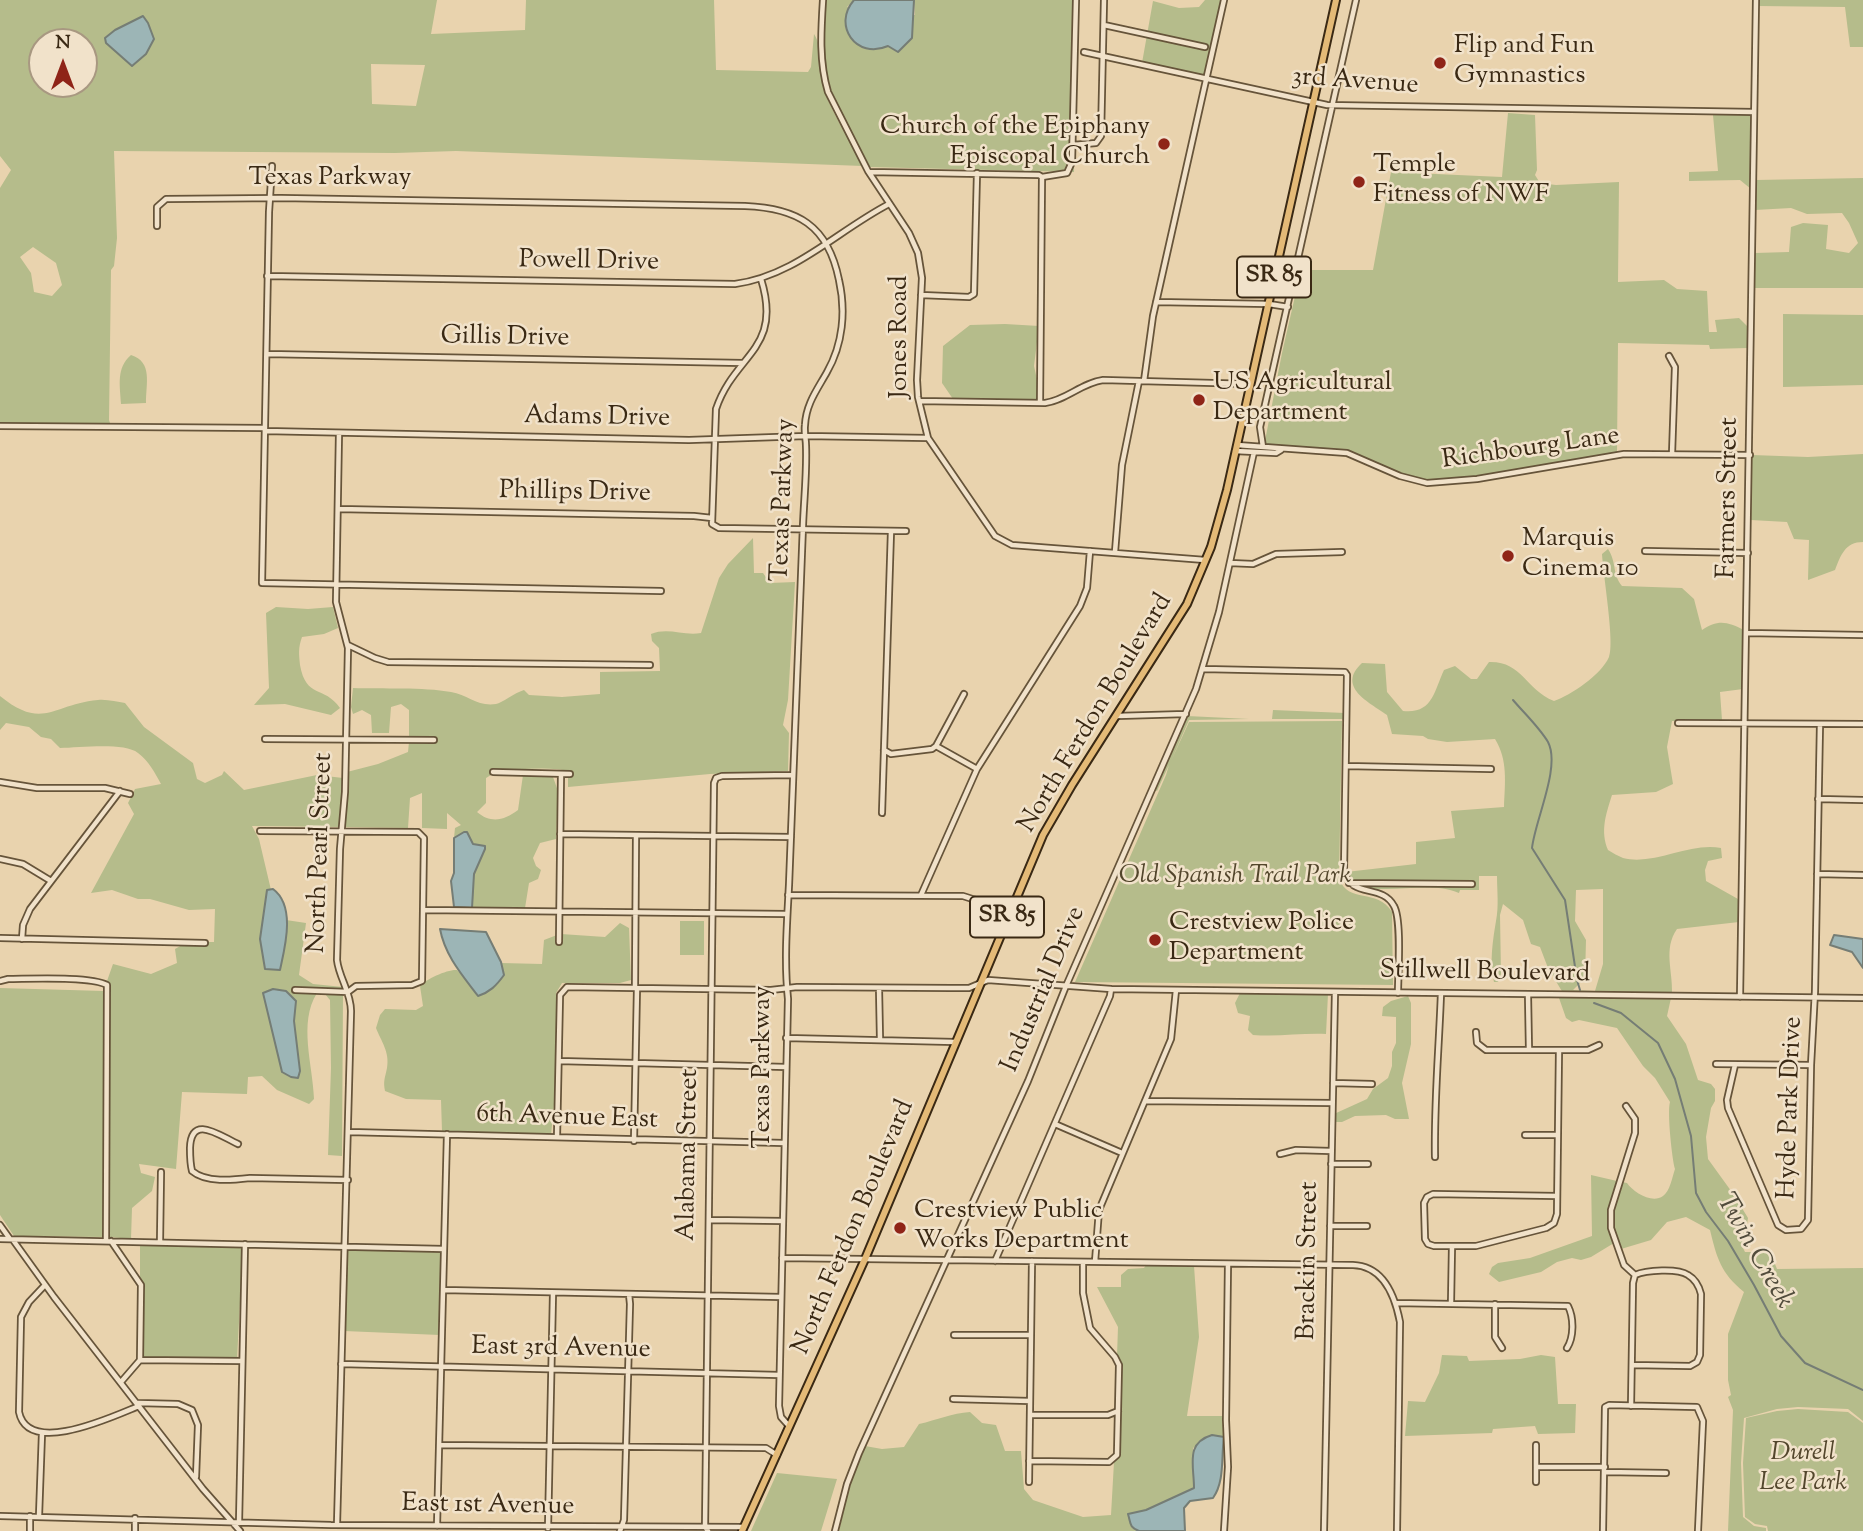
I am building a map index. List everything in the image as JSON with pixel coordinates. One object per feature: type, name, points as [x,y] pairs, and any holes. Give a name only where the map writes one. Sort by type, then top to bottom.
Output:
[{"type":"main road","name":"North Ferdon Boulevard","points":[[743,1529],[865,1259],[1010,911],[1050,823],[1179,618],[1207,560],[1219,523],[1336,0]]},
{"type":"street","name":"Jones Road","points":[[823,0],[821,42],[828,92],[868,172],[909,233],[922,269],[917,380],[919,401],[929,438],[992,531],[1002,542],[1012,545],[1207,560]]},
{"type":"street","points":[[868,172],[977,173],[1042,177],[1062,175],[1068,171],[1072,162],[1073,145],[1076,0]]},
{"type":"street","points":[[1073,145],[1096,143],[1101,136],[1104,0]]},
{"type":"street","points":[[1115,552],[1122,465],[1224,0]]},
{"type":"street","points":[[1263,447],[1260,427],[1356,0]]},
{"type":"street","name":"Farmers Street","points":[[1740,997],[1756,0]]},
{"type":"street","points":[[1104,26],[1205,47]]},
{"type":"street","name":"3rd Avenue","points":[[1084,52],[1332,105],[1754,112]]},
{"type":"street","points":[[272,166],[267,276],[262,583],[661,591]]},
{"type":"street","points":[[921,295],[973,295],[977,173]]},
{"type":"street","points":[[1040,403],[1042,177]]},
{"type":"street","name":"Texas Parkway","points":[[157,226],[158,207],[166,199],[270,198],[772,207],[791,212],[805,221],[826,244],[839,277],[842,296],[841,328],[835,355],[807,410],[794,775],[786,914],[786,1067],[779,1411],[790,1427]]},
{"type":"street","name":"Powell Drive","points":[[267,276],[735,284],[761,279],[791,266],[889,204]]},
{"type":"street","points":[[712,518],[714,415],[723,391],[763,335],[768,300],[761,279]]},
{"type":"street","points":[[1157,302],[1269,304],[1288,307]]},
{"type":"street","name":"Gillis Drive","points":[[267,354],[743,363]]},
{"type":"street","points":[[1669,356],[1675,367],[1672,454]]},
{"type":"street","points":[[919,401],[1040,403],[1063,399],[1095,381],[1250,384]]},
{"type":"street","name":"Adams Drive","points":[[0,426],[265,429],[339,433],[714,440],[806,436],[929,438]]},
{"type":"street","name":"North Pearl Street","points":[[335,1527],[348,1180],[351,1010],[337,960],[348,645],[337,607],[336,586],[339,433]]},
{"type":"street","name":"Richbourg Lane","points":[[1236,448],[1263,447],[1347,453],[1412,481],[1437,484],[1611,456],[1750,455]]},
{"type":"street","name":"Richbourg Lane","points":[[1236,448],[1276,453],[1281,450]]},
{"type":"street","name":"Industrial Drive","points":[[835,1531],[847,1484],[859,1453],[1028,1081],[1066,986],[1186,714],[1203,670],[1230,564],[1254,452]]},
{"type":"street","name":"Phillips Drive","points":[[338,509],[694,516],[712,518],[712,524],[719,528],[803,530]]},
{"type":"street","points":[[803,530],[906,531]]},
{"type":"street","points":[[881,813],[891,531]]},
{"type":"street","points":[[921,895],[977,769],[1080,606],[1087,588],[1090,551]]},
{"type":"street","points":[[1645,551],[1748,553]]},
{"type":"street","points":[[1230,564],[1253,564],[1276,554],[1342,552]]},
{"type":"street","points":[[1746,633],[1863,635]]},
{"type":"street","points":[[348,645],[375,659],[394,662],[650,665]]},
{"type":"street","points":[[1203,670],[1345,672],[1347,675],[1344,871],[1348,883],[1357,889],[1380,893],[1394,905],[1397,918],[1398,993]]},
{"type":"street","points":[[884,749],[891,754],[932,749],[964,694]]},
{"type":"street","points":[[1116,716],[1186,714]]},
{"type":"street","points":[[1678,723],[1863,724]]},
{"type":"street","name":"Hyde Park Drive","points":[[1735,1065],[1727,1100],[1728,1108],[1778,1225],[1786,1230],[1801,1229],[1808,1220],[1819,724]]},
{"type":"street","points":[[265,739],[434,740]]},
{"type":"street","points":[[936,746],[977,769]]},
{"type":"street","points":[[1346,766],[1491,769]]},
{"type":"street","points":[[493,772],[570,774]]},
{"type":"street","points":[[559,942],[561,774]]},
{"type":"street","name":"Alabama Street","points":[[706,1529],[713,836],[716,778],[794,775]]},
{"type":"street","points":[[0,782],[37,788],[96,787],[130,794]]},
{"type":"street","points":[[22,939],[23,925],[30,909],[120,791]]},
{"type":"street","points":[[1818,799],[1863,800]]},
{"type":"street","points":[[260,831],[418,832],[425,843],[423,977],[420,982],[412,985],[356,986],[348,992],[295,990]]},
{"type":"street","points":[[560,834],[791,837]]},
{"type":"street","points":[[634,1141],[636,835]]},
{"type":"street","points":[[0,859],[23,864],[51,881]]},
{"type":"street","points":[[1817,874],[1863,875]]},
{"type":"street","points":[[1348,883],[1472,884]]},
{"type":"street","points":[[789,895],[969,897],[1010,911]]},
{"type":"street","points":[[424,910],[786,914]]},
{"type":"street","points":[[0,938],[205,943]]},
{"type":"street","points":[[0,981],[67,980],[100,982],[107,985],[108,1241],[141,1285],[140,1360],[121,1381]]},
{"type":"street","name":"Stillwell Boulevard","points":[[559,1061],[561,995],[564,989],[575,987],[969,988],[988,980],[1111,989],[1863,998]]},
{"type":"street","points":[[879,988],[880,1040]]},
{"type":"street","points":[[995,1261],[1111,989]]},
{"type":"street","points":[[1095,1262],[1099,1210],[1171,1040],[1175,990]]},
{"type":"street","name":"Brackin Street","points":[[1324,1531],[1335,992]]},
{"type":"street","points":[[1435,1157],[1434,1098],[1440,1062],[1441,993]]},
{"type":"street","points":[[1528,995],[1529,1050]]},
{"type":"street","points":[[1476,1032],[1477,1043],[1481,1048],[1588,1050],[1599,1045]]},
{"type":"street","points":[[786,1038],[955,1042]]},
{"type":"street","points":[[1557,1196],[1433,1194],[1427,1197],[1424,1203],[1425,1238],[1428,1244],[1434,1246],[1476,1246],[1546,1228],[1554,1223],[1557,1214],[1559,1050]]},
{"type":"street","points":[[557,1137],[559,1061],[786,1067]]},
{"type":"street","points":[[1716,1064],[1811,1065]]},
{"type":"street","points":[[1333,1083],[1372,1084]]},
{"type":"street","points":[[1145,1101],[1332,1103]]},
{"type":"street","points":[[1626,1106],[1635,1119],[1635,1133],[1611,1210],[1611,1228],[1625,1265],[1635,1275]]},
{"type":"street","points":[[1055,1124],[1122,1153]]},
{"type":"street","points":[[238,1144],[210,1130],[195,1131],[191,1138],[192,1171],[198,1175],[236,1181],[247,1178],[348,1180]]},
{"type":"street","name":"6th Avenue East","points":[[349,1132],[784,1143]]},
{"type":"street","points":[[437,1526],[447,1134]]},
{"type":"street","points":[[1525,1135],[1558,1135]]},
{"type":"street","points":[[1280,1154],[1296,1150],[1331,1151]]},
{"type":"street","points":[[1331,1164],[1368,1164]]},
{"type":"street","points":[[160,1242],[161,1172]]},
{"type":"street","points":[[709,1220],[783,1221]]},
{"type":"street","points":[[0,1225],[196,1481],[236,1522]]},
{"type":"street","points":[[1330,1226],[1367,1226]]},
{"type":"street","points":[[0,1239],[444,1249]]},
{"type":"street","points":[[239,1531],[236,1522],[245,1244]]},
{"type":"street","points":[[1451,1303],[1452,1246]]},
{"type":"street","points":[[782,1258],[1359,1265],[1372,1270],[1385,1284],[1395,1303],[1401,1332],[1397,1531]]},
{"type":"street","points":[[1029,1482],[1032,1261]]},
{"type":"street","points":[[1029,1461],[1111,1461],[1117,1453],[1119,1365],[1090,1328],[1083,1293],[1083,1262]]},
{"type":"street","points":[[1224,1531],[1228,1467],[1227,1264]]},
{"type":"street","points":[[1631,1406],[1633,1283],[1635,1275],[1643,1271],[1688,1274],[1698,1285],[1701,1294],[1700,1355],[1697,1362],[1690,1366],[1632,1365]]},
{"type":"street","points":[[45,1285],[24,1310],[20,1348],[20,1418],[29,1429],[42,1433],[68,1431],[86,1427],[138,1404],[178,1404],[192,1410],[198,1425],[196,1481]]},
{"type":"street","points":[[443,1290],[781,1297]]},
{"type":"street","points":[[548,1528],[553,1293]]},
{"type":"street","points":[[621,1530],[624,1520],[627,1448],[629,1294]]},
{"type":"street","points":[[1395,1303],[1568,1307],[1571,1312],[1572,1337],[1567,1348]]},
{"type":"street","points":[[1494,1304],[1494,1337],[1502,1348]]},
{"type":"street","points":[[954,1335],[1031,1335]]},
{"type":"street","points":[[140,1360],[242,1362]]},
{"type":"street","name":"East 3rd Avenue","points":[[341,1364],[779,1375]]},
{"type":"street","points":[[953,1399],[1030,1401]]},
{"type":"street","points":[[1603,1531],[1605,1406],[1631,1406],[1697,1407],[1701,1412],[1703,1420],[1698,1531]]},
{"type":"street","points":[[1030,1415],[1108,1415],[1118,1411]]},
{"type":"street","points":[[39,1516],[42,1433]]},
{"type":"street","points":[[439,1445],[765,1448],[777,1455]]},
{"type":"street","points":[[1536,1445],[1536,1482]]},
{"type":"street","points":[[1536,1467],[1666,1473]]},
{"type":"street","name":"East 1st Avenue","points":[[0,1516],[428,1529],[437,1526],[503,1529],[743,1529]]},
{"type":"street","points":[[30,1516],[30,1531]]},
{"type":"street","points":[[135,1518],[135,1531]]},
{"type":"street","points":[[380,1531],[387,1526]]},
{"type":"green space","points":[[0,0],[437,0],[431,34],[525,30],[526,0],[714,0],[716,70],[808,72],[811,67],[814,34],[819,48],[825,93],[863,166],[456,151],[114,151],[117,238],[114,266],[111,270],[110,423],[0,423],[0,188],[11,170],[0,156]],"holes":[[[371,64],[425,65],[416,106],[372,104]],[[33,247],[56,263],[62,285],[52,296],[34,292],[31,273],[20,257]]]},
{"type":"green space","points":[[825,0],[854,0],[847,7],[915,15],[914,0],[1076,0],[1074,172],[868,167],[827,80],[823,34]]},
{"type":"green space","points":[[1205,0],[1222,0],[1204,77],[1142,63],[1153,1],[1179,8],[1199,7]]},
{"type":"green space","points":[[1758,0],[1863,0],[1863,47],[1850,47],[1845,7],[1758,6]]},
{"type":"green space","points":[[1508,113],[1535,115],[1535,175],[1540,183],[1556,185],[1619,182],[1618,282],[1664,280],[1677,289],[1707,291],[1709,332],[1717,332],[1715,320],[1739,318],[1747,326],[1747,348],[1710,349],[1709,345],[1618,343],[1617,452],[1477,477],[1427,481],[1401,474],[1347,450],[1264,446],[1301,270],[1373,270],[1391,172],[1502,177]]},
{"type":"green space","points":[[1713,115],[1752,115],[1751,189],[1740,180],[1689,181],[1689,172],[1718,171]]},
{"type":"green space","points":[[1863,178],[1863,288],[1754,288],[1755,253],[1789,252],[1791,227],[1803,223],[1828,225],[1826,249],[1849,253],[1858,243],[1842,213],[1807,214],[1791,208],[1755,210],[1756,180]]},
{"type":"green space","points":[[1783,314],[1863,315],[1863,385],[1783,387]]},
{"type":"green space","points":[[970,325],[1039,326],[1034,366],[1038,400],[953,399],[942,383],[943,346]]},
{"type":"green space","points":[[131,355],[143,363],[147,374],[146,403],[121,404],[121,371]]},
{"type":"green space","points":[[1863,454],[1863,542],[1848,547],[1835,570],[1808,580],[1809,540],[1794,539],[1787,522],[1751,520],[1752,455],[1808,457]]},
{"type":"green space","points":[[753,538],[754,573],[763,573],[770,583],[795,582],[788,700],[783,725],[789,733],[788,771],[710,774],[568,787],[568,777],[572,776],[572,772],[543,769],[491,770],[491,775],[486,778],[486,803],[477,812],[487,818],[503,818],[518,810],[523,775],[553,777],[558,791],[556,839],[540,843],[533,858],[541,870],[538,879],[529,883],[525,908],[472,908],[474,874],[485,846],[473,844],[464,832],[454,838],[455,828],[461,825],[447,813],[447,829],[422,828],[422,793],[410,798],[408,828],[344,827],[347,772],[408,752],[409,742],[436,742],[436,738],[409,737],[409,710],[401,704],[391,707],[389,733],[372,733],[371,715],[362,710],[353,714],[353,688],[440,690],[490,704],[499,703],[524,690],[529,695],[562,697],[600,694],[600,672],[660,671],[659,648],[652,641],[651,634],[663,631],[701,633],[719,578],[728,564]]},
{"type":"green space","points":[[1608,549],[1622,586],[1682,588],[1694,599],[1702,630],[1713,624],[1723,623],[1744,630],[1743,689],[1720,692],[1722,720],[1672,721],[1667,747],[1673,784],[1656,792],[1612,795],[1606,816],[1604,836],[1608,850],[1623,858],[1647,859],[1697,848],[1721,848],[1722,858],[1708,861],[1706,881],[1738,899],[1739,922],[1677,929],[1670,944],[1672,993],[1563,993],[1548,968],[1540,947],[1531,944],[1523,920],[1503,904],[1500,915],[1501,974],[1498,982],[1494,982],[1492,960],[1497,876],[1479,876],[1479,890],[1460,890],[1459,893],[1434,888],[1381,889],[1355,885],[1474,887],[1474,882],[1349,880],[1346,872],[1416,864],[1416,842],[1455,838],[1451,811],[1504,807],[1504,763],[1495,739],[1447,742],[1423,736],[1392,734],[1387,715],[1364,699],[1354,687],[1352,679],[1362,663],[1385,664],[1387,692],[1403,711],[1421,709],[1427,705],[1444,670],[1455,666],[1471,679],[1477,679],[1489,662],[1509,666],[1536,690],[1554,701],[1561,698],[1593,677],[1609,657],[1610,624],[1602,554]],"holes":[[[1603,889],[1603,964],[1595,991],[1573,990],[1585,978],[1586,940],[1575,921],[1576,890]]]},
{"type":"green space","points":[[276,607],[333,607],[338,628],[324,634],[302,637],[299,651],[300,665],[307,683],[328,696],[340,708],[331,715],[285,704],[254,705],[269,688],[266,613]]},
{"type":"green space","points":[[0,696],[27,712],[38,714],[83,702],[108,700],[125,703],[144,727],[193,763],[197,779],[205,783],[222,775],[224,771],[244,790],[317,775],[343,778],[340,827],[252,826],[259,839],[271,890],[267,891],[286,941],[286,920],[306,923],[299,975],[313,984],[343,987],[293,988],[293,993],[317,993],[311,1005],[307,1031],[314,1099],[309,1104],[277,1090],[262,1076],[248,1077],[247,1094],[182,1092],[176,1169],[139,1164],[141,1173],[155,1177],[152,1191],[132,1208],[131,1239],[110,1237],[107,1223],[110,987],[107,981],[113,964],[151,974],[177,963],[175,949],[182,945],[206,945],[207,942],[214,942],[215,909],[189,910],[150,899],[138,899],[112,890],[91,893],[134,814],[128,803],[135,789],[161,784],[142,756],[123,748],[60,748],[51,739],[41,737],[29,727],[6,723],[0,730]],"holes":[[[263,993],[296,1001],[294,1021],[300,1071],[298,1078],[282,1072]]]},
{"type":"green space","points":[[1273,710],[1345,713],[1342,815],[1344,721],[1272,719]]},
{"type":"green space","name":"Old Spanish Trail Park","points":[[1187,716],[1249,719],[1189,720],[1171,761],[1189,722],[1342,721],[1339,878],[1349,891],[1379,900],[1392,912],[1393,985],[1075,982],[1166,775],[1169,765],[1157,791],[1154,790]]},
{"type":"green space","points":[[680,921],[704,921],[704,955],[680,955]]},
{"type":"green space","points":[[620,923],[629,928],[631,980],[620,983],[562,983],[556,993],[556,1085],[551,1135],[442,1131],[441,1100],[406,1099],[385,1091],[387,1057],[376,1028],[385,1009],[416,1010],[423,1006],[420,986],[437,975],[453,970],[457,970],[472,985],[475,992],[504,975],[501,963],[542,964],[544,940],[557,935],[557,945],[561,945],[561,934],[605,937]]},
{"type":"green space","points":[[0,988],[104,991],[103,1237],[14,1236],[0,1215]]},
{"type":"green space","points":[[1240,993],[1328,994],[1326,1034],[1253,1035],[1248,1030],[1250,1016],[1238,1013],[1235,1003]]},
{"type":"green space","points":[[325,994],[343,994],[342,1156],[328,1155],[330,1000]]},
{"type":"green space","points":[[1408,996],[1411,1003],[1411,1044],[1402,1083],[1409,1119],[1395,1119],[1386,1115],[1355,1116],[1342,1122],[1334,1122],[1334,1114],[1367,1099],[1373,1089],[1388,1078],[1396,1043],[1396,1017],[1382,1016],[1383,1007],[1391,1001]]},
{"type":"green space","points":[[1559,998],[1671,998],[1667,1016],[1686,1044],[1698,1080],[1711,1084],[1715,1089],[1715,1101],[1711,1108],[1706,1137],[1708,1159],[1748,1218],[1743,1248],[1745,1252],[1770,1252],[1777,1269],[1863,1268],[1863,1421],[1848,1409],[1798,1407],[1777,1409],[1744,1418],[1741,1463],[1743,1517],[1754,1526],[1766,1528],[1766,1531],[1728,1531],[1733,1410],[1728,1397],[1731,1395],[1728,1380],[1728,1334],[1744,1292],[1721,1265],[1710,1230],[1686,1217],[1667,1222],[1651,1240],[1621,1249],[1614,1216],[1622,1182],[1643,1196],[1659,1198],[1667,1191],[1675,1169],[1670,1135],[1670,1102],[1617,1028],[1579,1020],[1572,1022],[1566,1018]]},
{"type":"green space","points":[[1591,1175],[1617,1181],[1610,1212],[1614,1243],[1591,1257],[1557,1262],[1541,1272],[1499,1282],[1489,1274],[1492,1267],[1498,1263],[1530,1258],[1592,1236]]},
{"type":"green space","points":[[140,1245],[243,1247],[237,1359],[142,1357],[144,1288],[140,1278]]},
{"type":"green space","points":[[347,1249],[442,1251],[440,1335],[344,1331]]},
{"type":"green space","points":[[1146,1265],[1194,1266],[1199,1337],[1187,1416],[1222,1416],[1224,1437],[1212,1435],[1193,1448],[1195,1488],[1128,1515],[1132,1528],[1139,1531],[839,1531],[849,1485],[865,1446],[882,1449],[904,1447],[919,1424],[970,1412],[982,1423],[996,1425],[1005,1451],[1021,1451],[1024,1489],[1033,1500],[1083,1517],[1111,1515],[1114,1462],[1119,1453],[1121,1365],[1117,1356],[1118,1327],[1097,1287],[1121,1287],[1121,1275],[1128,1269],[1144,1268]]},
{"type":"green space","points":[[1442,1355],[1467,1356],[1469,1361],[1520,1359],[1541,1355],[1555,1357],[1558,1404],[1576,1404],[1575,1433],[1538,1434],[1535,1426],[1493,1429],[1492,1433],[1405,1436],[1408,1401],[1425,1402],[1439,1373]]},
{"type":"green space","name":"Durell Lee Park","points":[[1798,1409],[1848,1412],[1863,1423],[1863,1531],[1768,1531],[1767,1526],[1755,1524],[1745,1517],[1743,1463],[1746,1418]]},
{"type":"green space","points":[[777,1473],[837,1479],[821,1531],[751,1531]]},
{"type":"water","points":[[854,0],[914,0],[912,38],[898,52],[888,46],[876,49],[857,44],[851,38],[846,20]]},
{"type":"water","points":[[143,16],[154,39],[146,54],[132,66],[106,43],[105,38]]},
{"type":"water","points":[[467,832],[473,844],[485,846],[474,874],[472,908],[454,907],[451,881],[454,873],[454,838]]},
{"type":"water","points":[[273,889],[280,896],[287,916],[280,970],[265,969],[260,939],[267,890]]},
{"type":"water","points":[[440,929],[486,932],[501,962],[504,975],[486,993],[478,996],[461,973],[450,957]]},
{"type":"water","points":[[1834,935],[1863,939],[1863,968],[1852,952],[1830,945]]},
{"type":"water","points":[[273,989],[286,991],[296,1001],[294,1021],[300,1071],[298,1078],[282,1072],[263,993]]},
{"type":"water","points":[[1212,1435],[1224,1437],[1221,1477],[1213,1498],[1190,1501],[1184,1508],[1185,1531],[1139,1531],[1133,1528],[1128,1514],[1146,1510],[1194,1488],[1194,1449],[1203,1439]]},
{"type":"waterway","name":"Twin Creek","points":[[1513,700],[1544,736],[1551,753],[1549,779],[1532,848],[1565,900],[1580,990]]},
{"type":"waterway","name":"Twin Creek","points":[[1594,1003],[1621,1013],[1658,1043],[1675,1079],[1691,1136],[1696,1193],[1706,1212],[1728,1241],[1781,1336],[1805,1363],[1863,1390]]},
{"type":"place","name":"Flip and Fun Gymnastics","points":[[1440,63]]},
{"type":"place","name":"Church of the Epiphany Episcopal Church","points":[[1164,144]]},
{"type":"place","name":"Temple Fitness of NWF","points":[[1359,182]]},
{"type":"place","name":"US Agricultural Department","points":[[1199,400]]},
{"type":"place","name":"Marquis Cinema 10","points":[[1508,556]]},
{"type":"place","name":"Crestview Police Department","points":[[1155,940]]},
{"type":"place","name":"Crestview Public Works Department","points":[[900,1228]]}]
